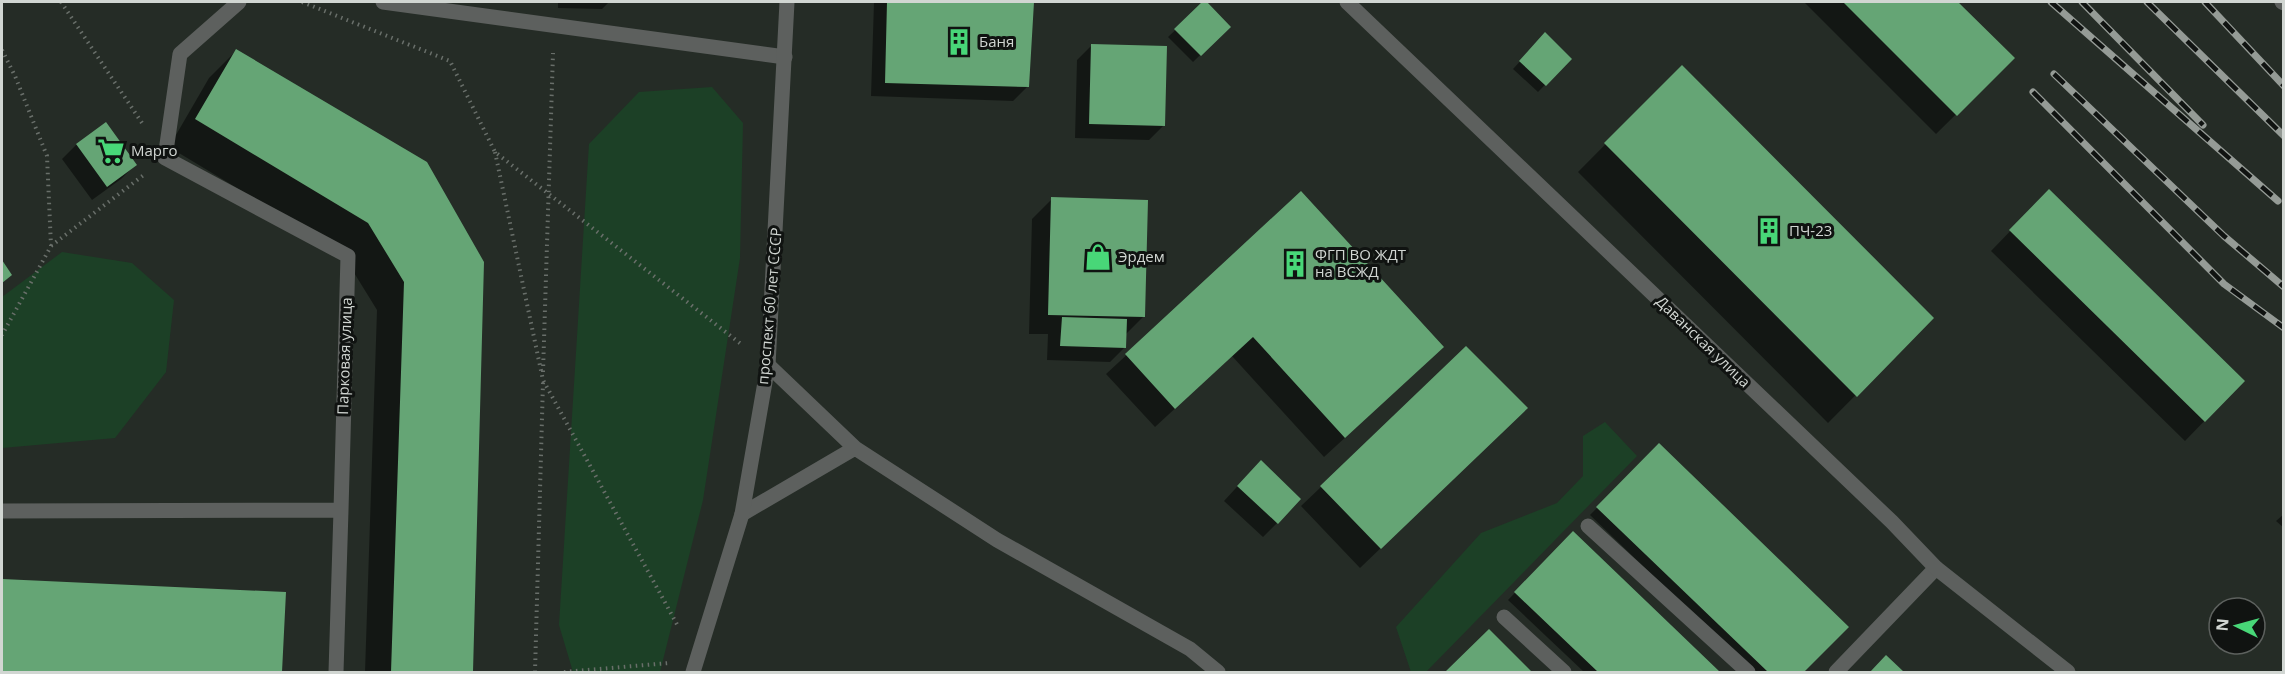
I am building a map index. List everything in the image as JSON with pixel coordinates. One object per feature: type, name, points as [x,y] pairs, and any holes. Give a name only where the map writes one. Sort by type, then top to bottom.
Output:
[{"type":"street","points":[[165,158],[180,54],[239,2]]},
{"type":"street","points":[[383,2],[785,57]]},
{"type":"street","name":"проспект 60 лет СССР","points":[[694,666],[742,514],[768,365],[787,2]]},
{"type":"street","name":"Даванская улица","points":[[1347,2],[1892,522],[1936,568],[2068,672]]},
{"type":"street","name":"Парковая улица","points":[[165,158],[348,256],[341,510]]},
{"type":"street","points":[[768,365],[855,448],[997,540],[1190,649],[1218,672]]},
{"type":"street","points":[[742,514],[855,448]]},
{"type":"street","points":[[2,511],[341,510],[336,672]]},
{"type":"street","points":[[1588,526],[1748,672]]},
{"type":"street","points":[[1836,672],[1936,568]]},
{"type":"street","points":[[1504,617],[1564,672]]},
{"type":"path","points":[[2,335],[51,246],[165,158],[61,2]]},
{"type":"path","points":[[302,2],[450,61],[495,152],[543,380],[694,666],[564,672]]},
{"type":"path","points":[[535,672],[554,25]]},
{"type":"path","points":[[2,50],[15,76],[47,156],[51,246]]},
{"type":"path","points":[[495,152],[768,365]]},
{"type":"green space","points":[[712,87],[743,123],[740,258],[703,500],[660,672],[573,672],[559,625],[589,144],[639,92]]},
{"type":"green space","points":[[62,252],[132,263],[174,300],[166,372],[115,438],[2,448],[2,297]]},
{"type":"green space","points":[[1605,422],[1637,456],[1426,672],[1411,672],[1396,627],[1481,533],[1557,503],[1583,476],[1583,436]]},
{"type":"building","name":"Баня","points":[[887,2],[1034,2],[1029,87],[885,83]]},
{"type":"building","points":[[1202,2],[1207,2],[1231,27],[1201,56],[1174,29]]},
{"type":"building","points":[[1843,2],[1958,2],[2015,58],[1957,116]]},
{"type":"building","points":[[1545,32],[1572,59],[1546,86],[1519,61]]},
{"type":"building","points":[[1091,44],[1167,46],[1165,126],[1089,124]]},
{"type":"building","points":[[236,49],[427,162],[484,262],[473,672],[391,672],[404,282],[368,223],[195,119]]},
{"type":"building","name":"ПЧ-23","points":[[1682,65],[1934,318],[1857,397],[1604,143]]},
{"type":"building","points":[[106,122],[137,165],[107,187],[76,144]]},
{"type":"building","points":[[2049,189],[2245,381],[2205,422],[2009,230]]},
{"type":"building","name":"ФГП ВО ЖДТ на ВСЖД","points":[[1301,191],[1444,347],[1345,438],[1253,337],[1175,409],[1125,354]]},
{"type":"building","name":"Эрдем","points":[[1051,197],[1148,200],[1145,317],[1048,315]]},
{"type":"building","points":[[2,260],[12,275],[2,283]]},
{"type":"building","points":[[1062,317],[1127,319],[1126,348],[1060,346]]},
{"type":"building","points":[[1466,346],[1528,408],[1381,549],[1320,486]]},
{"type":"building","points":[[1659,443],[1849,627],[1804,672],[1768,672],[1596,507]]},
{"type":"building","points":[[1261,460],[1301,499],[1278,524],[1237,486]]},
{"type":"building","points":[[1573,531],[1720,672],[1598,672],[1514,592]]},
{"type":"building","points":[[2,579],[286,592],[282,672],[2,672]]},
{"type":"building","points":[[1489,629],[1532,672],[1445,672]]},
{"type":"building","points":[[1886,655],[1904,672],[1870,672]]},
{"type":"railway","points":[[2051,2],[2278,201]]},
{"type":"railway","points":[[2082,2],[2203,125]]},
{"type":"railway","points":[[2147,2],[2284,136]]},
{"type":"railway","points":[[2205,2],[2284,86]]},
{"type":"railway","points":[[2054,74],[2224,236],[2284,287]]},
{"type":"railway","points":[[2033,92],[2224,284],[2284,328]]},
{"type":"place","name":"Баня","points":[[959,42]]},
{"type":"place","name":"Марго","points":[[111,151]]},
{"type":"place","name":"ПЧ-23","points":[[1769,231]]},
{"type":"place","name":"Эрдем","points":[[1098,257]]},
{"type":"place","name":"ФГП ВО ЖДТ на ВСЖД","points":[[1295,264]]}]
